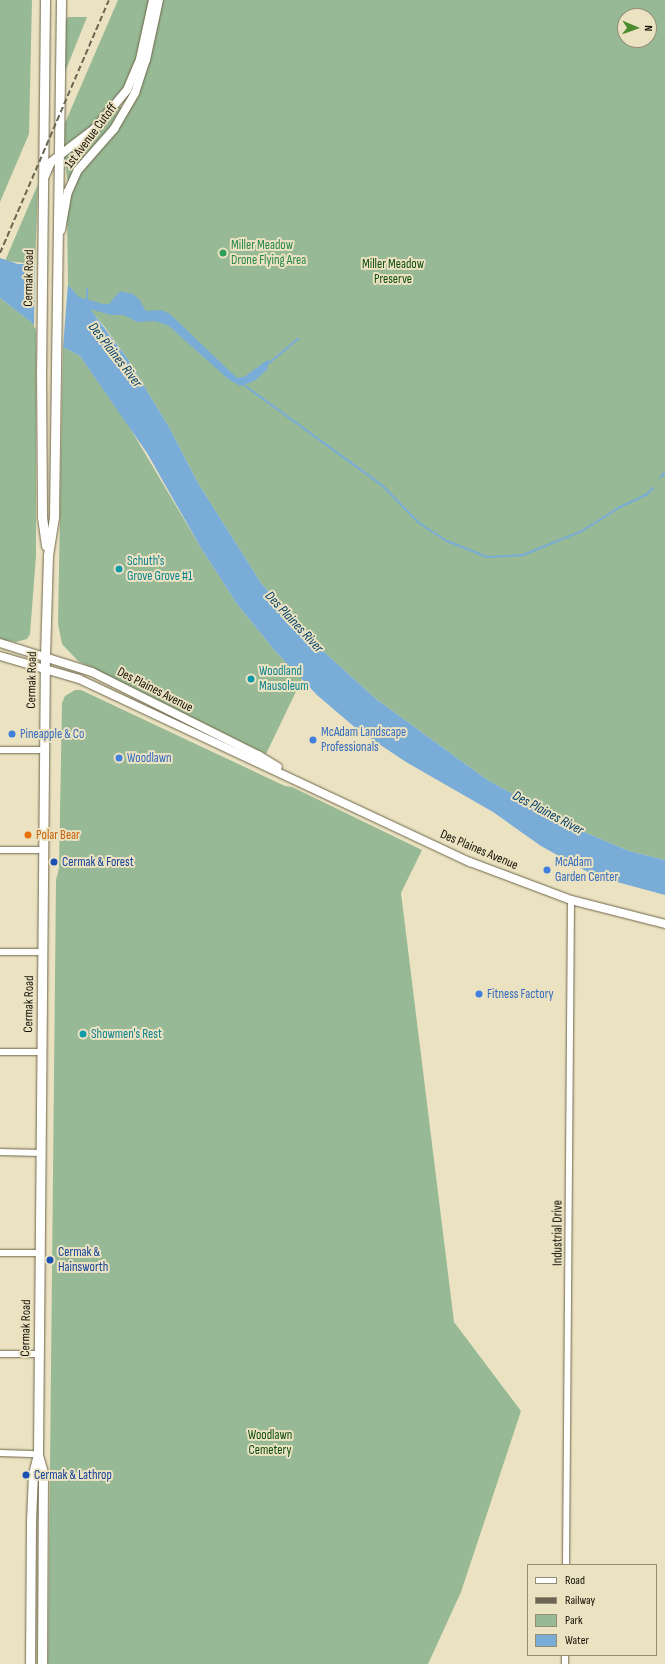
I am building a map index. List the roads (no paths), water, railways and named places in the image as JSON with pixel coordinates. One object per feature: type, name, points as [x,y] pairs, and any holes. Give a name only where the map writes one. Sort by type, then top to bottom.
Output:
[{"type":"main road","name":"Cermak Road","points":[[45,0],[41,336],[42,517],[48,555]]},
{"type":"main road","name":"Cermak Road","points":[[30,1664],[31,1521],[33,1474],[38,1454],[45,656],[48,555],[54,516],[61,0]]},
{"type":"main road","name":"1st Avenue Cutoff","points":[[43,183],[47,169],[58,155],[94,129],[127,90],[140,59],[153,0]]},
{"type":"main road","name":"1st Avenue Cutoff","points":[[58,242],[73,180],[85,161],[119,122],[140,81],[159,0]]},
{"type":"main road","name":"Des Plaines Avenue","points":[[0,643],[92,672],[258,755],[292,776]]},
{"type":"main road","name":"Des Plaines Avenue","points":[[0,656],[79,679],[254,762],[292,776],[470,862],[571,900],[665,924]]},
{"type":"main road","name":"Cermak Road","points":[[38,1454],[43,1472],[42,1664]]},
{"type":"street","points":[[0,750],[44,750]]},
{"type":"street","points":[[0,850],[43,850]]},
{"type":"street","name":"Industrial Drive","points":[[566,1564],[571,900]]},
{"type":"street","points":[[0,952],[42,952]]},
{"type":"street","points":[[0,1052],[41,1052]]},
{"type":"street","points":[[0,1152],[41,1153]]},
{"type":"street","points":[[0,1253],[40,1253]]},
{"type":"street","points":[[0,1354],[39,1354]]},
{"type":"street","points":[[0,1454],[38,1454]]},
{"type":"water","name":"Des Plaines River","points":[[0,258],[18,264],[35,264],[68,285],[79,297],[103,304],[109,304],[120,291],[133,294],[139,299],[146,311],[161,310],[170,314],[237,378],[244,377],[269,359],[267,370],[254,381],[240,386],[227,378],[169,326],[155,321],[137,322],[124,315],[111,315],[90,309],[127,358],[169,427],[198,483],[261,583],[312,641],[376,699],[486,779],[570,826],[629,851],[665,860],[665,895],[595,876],[541,846],[493,812],[406,762],[358,730],[317,695],[275,651],[237,604],[201,548],[147,453],[80,356],[63,347],[0,298]]},
{"type":"waterway","points":[[87,289],[87,300]]},
{"type":"waterway","points":[[268,364],[299,338]]},
{"type":"waterway","points":[[244,385],[383,486],[419,523],[447,541],[487,557],[523,555],[582,531],[620,507],[646,495],[653,488]]},
{"type":"waterway","points":[[661,477],[665,472]]},
{"type":"railway","points":[[0,253],[109,0]]},
{"type":"place","name":"Miller Meadow Drone Flying Area","points":[[223,253]]},
{"type":"place","name":"Schuth's Grove Grove #1","points":[[119,569]]},
{"type":"place","name":"Woodland Mausoleum","points":[[251,679]]},
{"type":"place","name":"Pineapple & Co","points":[[12,734]]},
{"type":"place","name":"McAdam Landscape Professionals","points":[[313,740]]},
{"type":"place","name":"Woodlawn","points":[[119,758]]},
{"type":"place","name":"Polar Bear","points":[[28,835]]},
{"type":"place","name":"Cermak & Forest","points":[[54,862]]},
{"type":"place","name":"McAdam Garden Center","points":[[547,870]]},
{"type":"place","name":"Fitness Factory","points":[[479,994]]},
{"type":"place","name":"Showmen's Rest","points":[[83,1034]]},
{"type":"place","name":"Cermak & Hainsworth","points":[[50,1260]]},
{"type":"place","name":"Cermak & Lathrop","points":[[26,1475]]},
{"type":"park label","name":"Miller Meadow Preserve","points":[[393,272]]},
{"type":"park label","name":"Woodlawn Cemetery","points":[[270,1444]]}]
